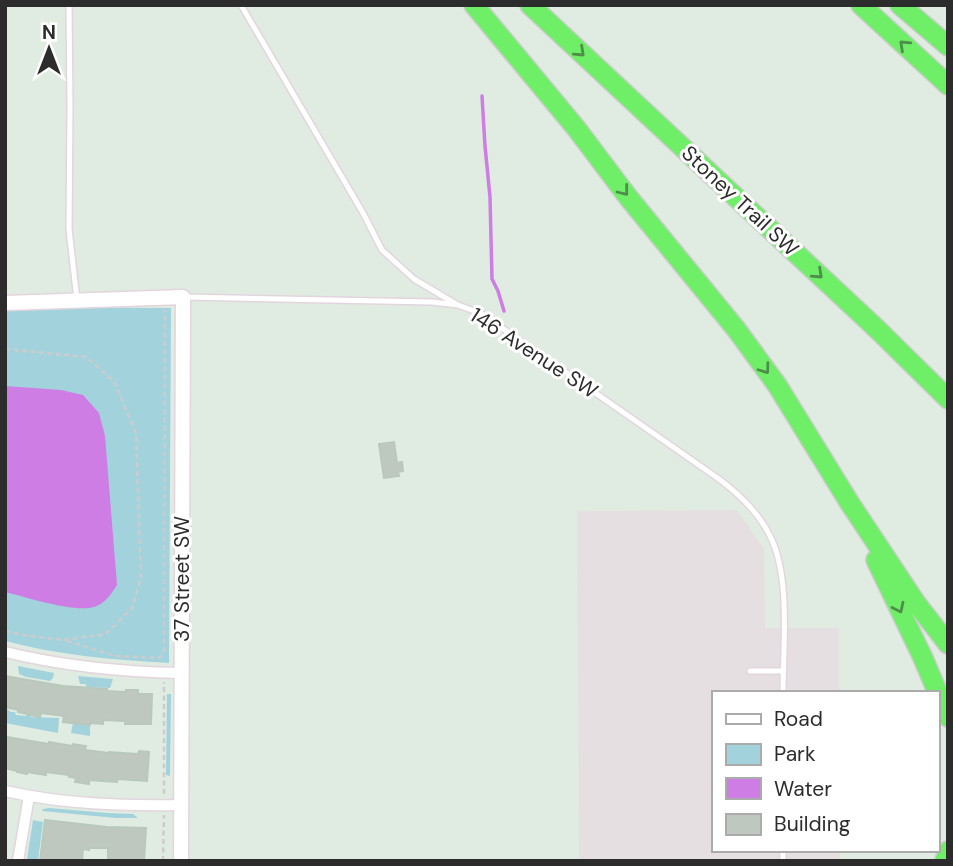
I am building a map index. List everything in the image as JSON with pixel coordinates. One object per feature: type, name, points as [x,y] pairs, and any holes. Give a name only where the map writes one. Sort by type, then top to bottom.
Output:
[{"type":"highway","points":[[474,5],[736,329],[777,385],[849,502],[916,603],[948,644]]},
{"type":"highway","name":"Stoney Trail SW","points":[[530,5],[877,329],[948,399]]},
{"type":"highway","points":[[861,5],[948,85]]},
{"type":"highway","points":[[900,5],[948,37]]},
{"type":"highway","points":[[900,5],[948,46]]},
{"type":"highway","points":[[849,502],[937,691]]},
{"type":"highway","points":[[939,696],[948,717]]},
{"type":"highway","points":[[945,861],[948,851]]},
{"type":"street","name":"146 Avenue SW","points":[[5,303],[183,297]]},
{"type":"street","name":"37 Street SW","points":[[181,861],[183,297]]},
{"type":"street","points":[[5,652],[93,668],[181,673]]},
{"type":"street","points":[[5,791],[103,804],[181,806]]},
{"type":"street","points":[[18,861],[29,796]]},
{"type":"lane","points":[[69,5],[69,229],[77,300]]},
{"type":"lane","points":[[241,5],[382,250],[414,279],[458,304]]},
{"type":"lane","name":"146 Avenue SW","points":[[183,297],[432,302],[458,304],[482,314],[733,489],[748,506],[771,536],[783,579],[783,691]]},
{"type":"lane","points":[[750,671],[783,671]]},
{"type":"path","points":[[5,631],[64,640],[116,656],[159,658],[164,652],[165,321]]},
{"type":"path","points":[[5,349],[86,357],[114,381],[136,433],[141,577],[132,608],[106,634],[64,640]]},
{"type":"path","points":[[164,680],[164,794]]},
{"type":"path","points":[[163,861],[164,821]]},
{"type":"shaded area","points":[[737,510],[764,549],[765,628],[839,628],[839,691],[712,691],[712,852],[840,852],[840,861],[579,861],[577,511]]},
{"type":"green space","points":[[5,307],[171,308],[169,663],[86,656],[5,641]]},
{"type":"green space","points":[[18,666],[54,673],[53,678],[50,681],[26,677],[19,674]]},
{"type":"green space","points":[[78,676],[113,679],[110,688],[87,687],[80,684]]},
{"type":"green space","points":[[167,694],[171,694],[170,776],[166,775]]},
{"type":"green space","points":[[29,706],[31,717],[59,718],[58,733],[5,723],[5,708],[16,715],[26,716]]},
{"type":"green space","points":[[73,723],[90,725],[90,736],[71,733]]},
{"type":"green space","points":[[49,808],[133,814],[138,818],[42,811]]},
{"type":"green space","points":[[33,820],[43,822],[38,861],[27,859]]},
{"type":"water","points":[[5,386],[61,390],[83,395],[99,413],[105,436],[117,585],[98,606],[75,608],[5,592]]},
{"type":"building","points":[[394,442],[397,463],[402,462],[403,471],[398,472],[399,476],[384,478],[379,444]]},
{"type":"building","points":[[5,676],[63,686],[107,691],[138,690],[138,694],[152,694],[151,724],[125,724],[125,721],[103,720],[103,724],[90,725],[63,722],[64,716],[41,713],[40,717],[18,712],[5,707]]},
{"type":"building","points":[[7,737],[49,744],[86,746],[85,750],[109,753],[149,752],[147,781],[89,780],[89,784],[75,782],[76,778],[69,775],[17,772],[5,768]]},
{"type":"building","points":[[45,820],[146,828],[144,861],[108,861],[108,848],[89,848],[83,849],[82,861],[40,861]]},
{"type":"waterway","points":[[482,96],[490,197],[492,279],[504,311]]}]
